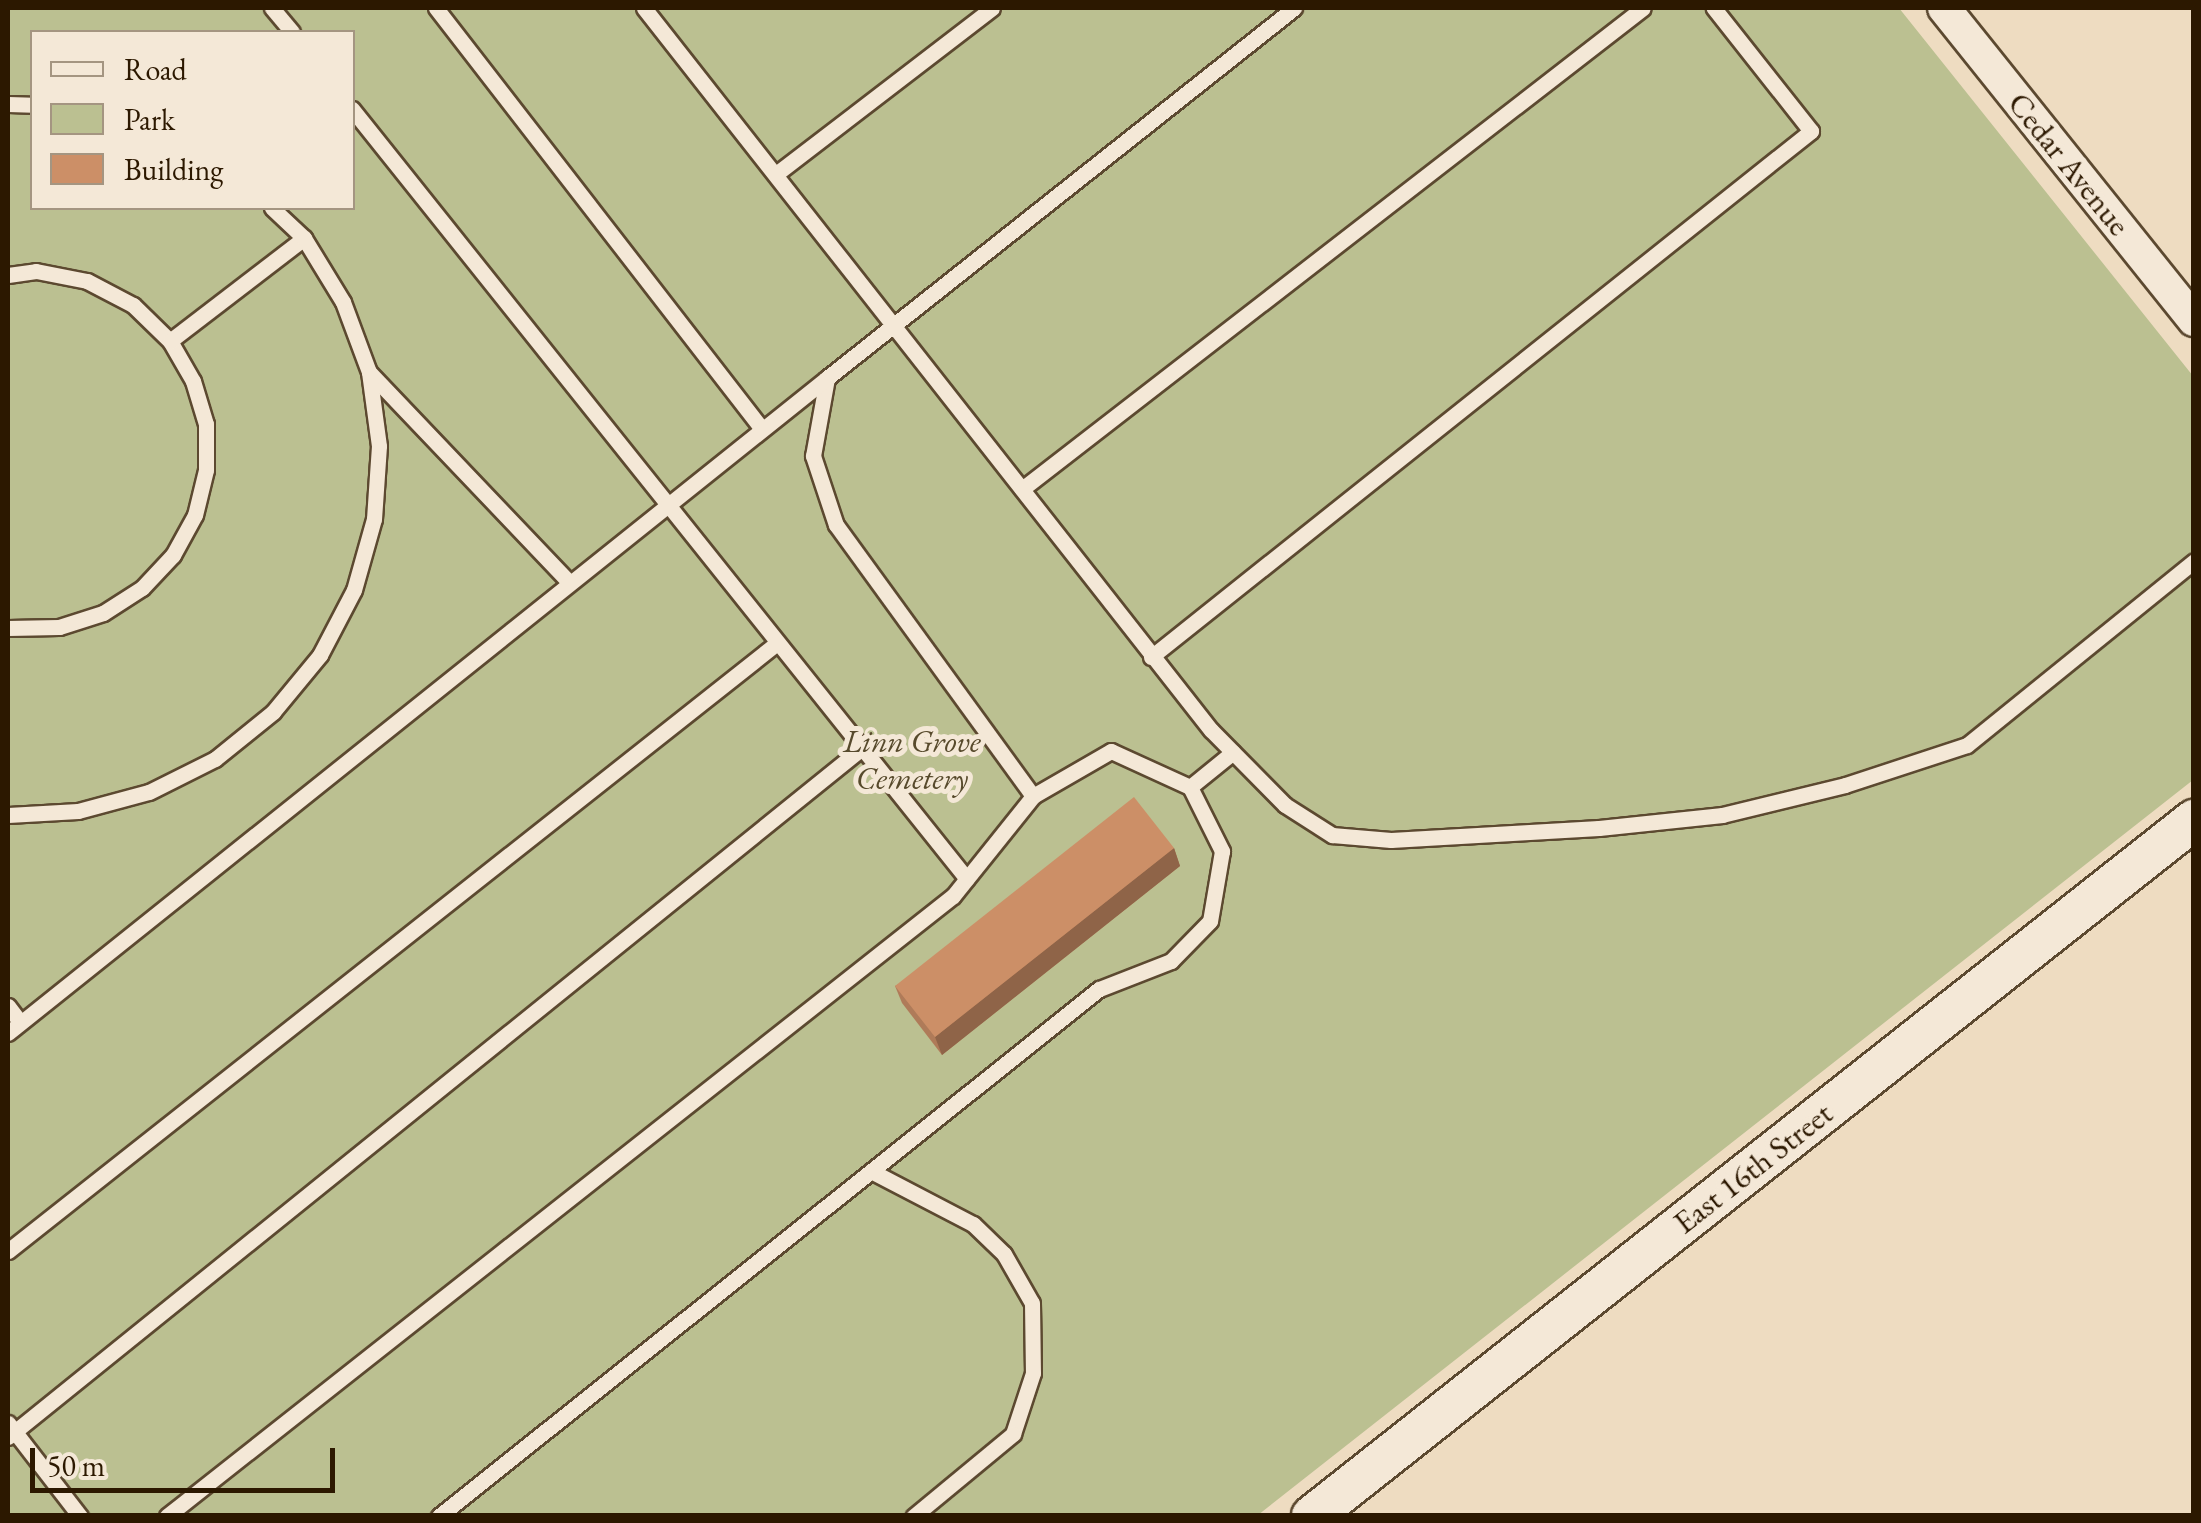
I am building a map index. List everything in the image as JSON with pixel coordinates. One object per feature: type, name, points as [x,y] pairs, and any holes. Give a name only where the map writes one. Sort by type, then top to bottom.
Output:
[{"type":"street","name":"Cedar Avenue","points":[[1944,8],[2194,320]]},
{"type":"street","name":"East 16th Street","points":[[1312,1516],[2194,820]]},
{"type":"lane","points":[[272,8],[290,30]]},
{"type":"lane","points":[[436,8],[762,429]]},
{"type":"lane","points":[[644,8],[1152,657],[1285,806],[1332,835],[1452,838],[1722,815],[1966,745],[2194,561]]},
{"type":"lane","points":[[776,174],[992,8]]},
{"type":"lane","points":[[8,1006],[14,1028],[1294,8]]},
{"type":"lane","points":[[1022,489],[1643,8]]},
{"type":"lane","points":[[1152,657],[1810,132],[1714,8]]},
{"type":"lane","points":[[355,113],[967,879]]},
{"type":"lane","points":[[8,816],[78,811],[149,792],[198,767],[273,712],[320,655],[354,590],[374,519],[379,446],[369,372],[344,302],[304,238],[274,210]]},
{"type":"lane","points":[[170,341],[304,238]]},
{"type":"lane","points":[[8,275],[36,271],[87,281],[133,305],[170,341],[193,380],[206,455],[196,515],[173,555],[142,588],[102,613],[59,627],[8,628]]},
{"type":"lane","points":[[369,372],[570,583]]},
{"type":"lane","points":[[826,378],[813,456],[836,526],[1033,796]]},
{"type":"lane","points":[[8,1251],[777,643]]},
{"type":"lane","points":[[80,1516],[10,1431],[862,748]]},
{"type":"lane","points":[[168,1516],[967,879],[1033,796],[1111,751],[1190,787],[1222,851],[1210,920],[1171,961],[1100,989],[439,1516]]},
{"type":"lane","points":[[1190,787],[1233,752]]},
{"type":"lane","points":[[871,1171],[973,1224],[1004,1254],[1032,1303],[1033,1373],[1013,1434],[914,1516]]},
{"type":"green space","name":"Linn Grove Cemetery","points":[[8,8],[1899,8],[2193,376],[2193,780],[1258,1515],[8,1516]]},
{"type":"building","points":[[1134,797],[1174,848],[935,1037],[895,986]]}]
